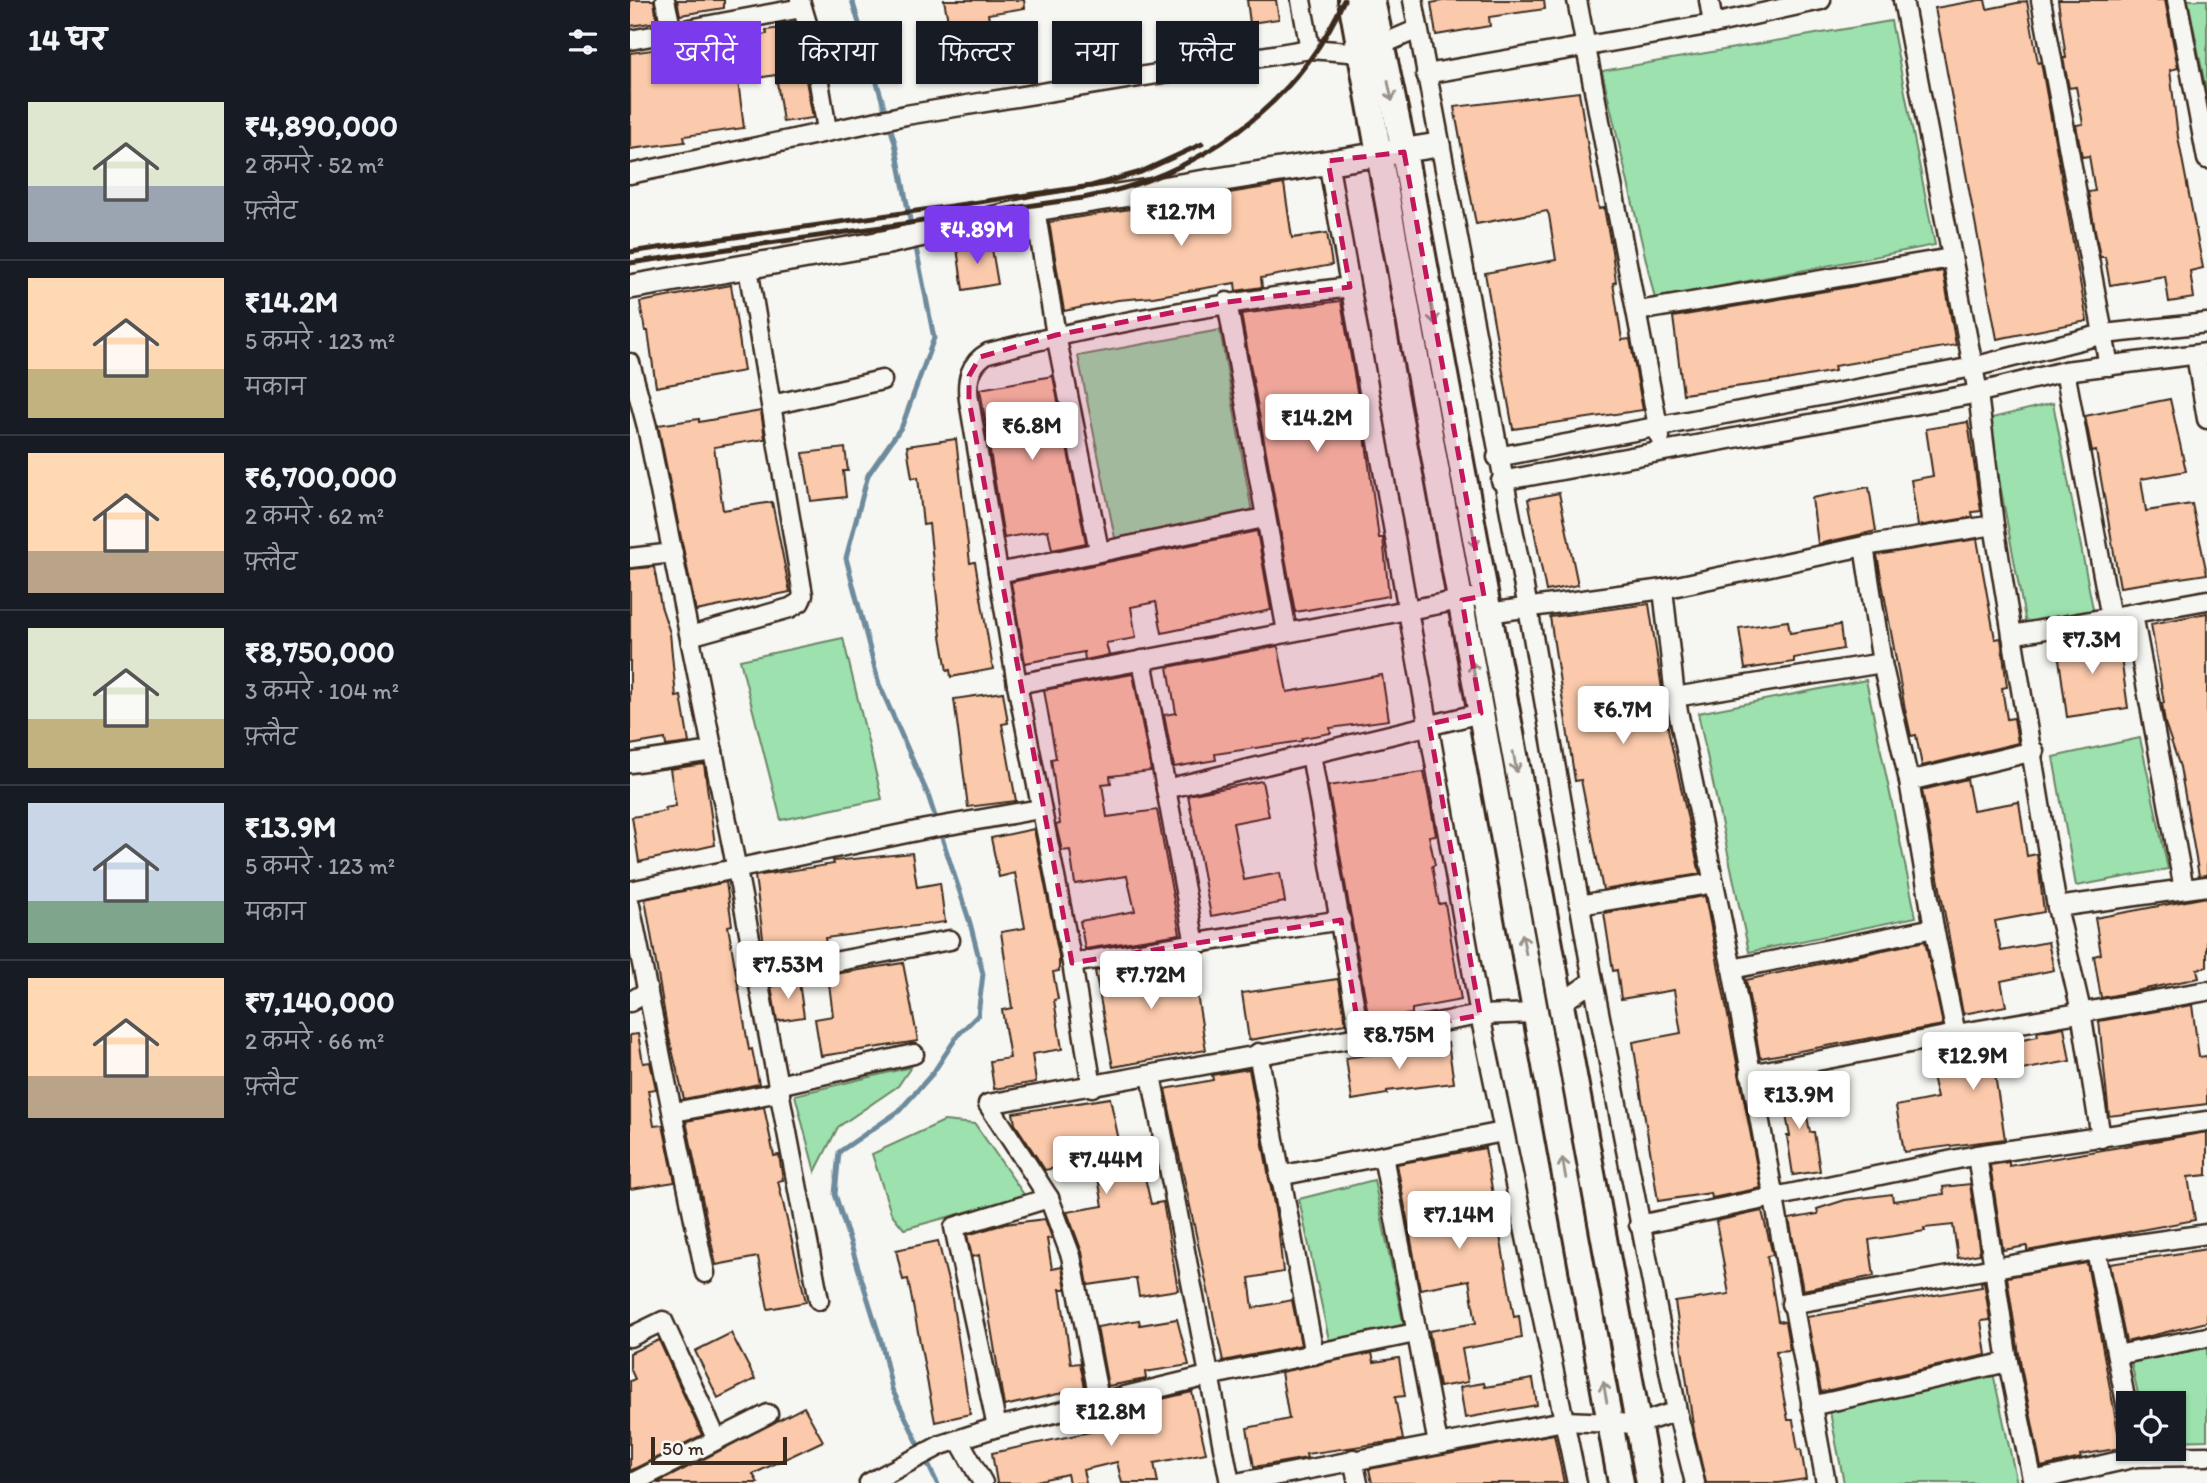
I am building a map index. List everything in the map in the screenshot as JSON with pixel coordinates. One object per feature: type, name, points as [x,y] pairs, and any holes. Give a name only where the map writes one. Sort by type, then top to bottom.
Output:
[{"type":"main road","points":[[1351,0],[1371,50],[1392,154],[1478,603],[1560,1004],[1649,1483]]},
{"type":"main road","points":[[1371,50],[1372,0]]},
{"type":"main road","points":[[1478,603],[1481,713],[1621,1483]]},
{"type":"main road","points":[[1536,1013],[1560,1004]]},
{"type":"street","points":[[665,0],[670,21]]},
{"type":"street","points":[[1301,0],[1310,49]]},
{"type":"street","points":[[1413,0],[1501,481],[1528,608],[1592,981],[1677,1411],[1695,1483]]},
{"type":"street","points":[[1577,0],[1638,311],[1662,451]]},
{"type":"street","points":[[1709,0],[1713,24]]},
{"type":"street","points":[[1426,74],[1713,24],[1821,0]]},
{"type":"street","points":[[1903,0],[1978,393],[1994,525],[2012,635],[2034,751],[2057,907],[2081,1012],[2101,1138]]},
{"type":"street","points":[[2041,0],[2109,366]]},
{"type":"street","points":[[2178,0],[2207,159]]},
{"type":"street","points":[[723,21],[801,4],[812,40],[827,130]]},
{"type":"street","points":[[630,174],[906,114],[1310,49],[1371,50],[1418,29]]},
{"type":"street","points":[[630,40],[651,36]]},
{"type":"street","points":[[630,286],[888,242],[1035,209],[1438,145]]},
{"type":"street","points":[[1328,161],[1479,1015],[1577,1483]]},
{"type":"street","points":[[1035,209],[1056,335],[1099,550]]},
{"type":"street","points":[[1638,311],[1951,258]]},
{"type":"street","points":[[690,636],[790,608],[800,602],[803,594],[748,268]]},
{"type":"street","points":[[1092,1087],[1072,963],[1017,684],[968,391],[969,376],[980,357],[988,353],[1056,335],[1227,302],[1350,287]]},
{"type":"street","points":[[1227,302],[1264,518],[1287,632]]},
{"type":"street","points":[[1497,457],[1973,367],[2104,334],[2207,323]]},
{"type":"street","points":[[1501,481],[1978,393],[2065,371],[2201,354],[2207,419]]},
{"type":"street","points":[[630,363],[638,428],[673,553],[819,1300]]},
{"type":"street","points":[[2065,371],[2111,618]]},
{"type":"street","points":[[772,405],[882,380]]},
{"type":"street","points":[[998,573],[1264,518]]},
{"type":"street","points":[[1017,684],[1409,609],[1478,603],[1528,608],[1663,589],[1864,546],[1994,525]]},
{"type":"street","points":[[1864,546],[1882,663],[1909,781],[1934,928],[1956,1034]]},
{"type":"street","points":[[630,558],[673,553]]},
{"type":"street","points":[[1663,589],[1675,697],[1732,969],[1791,1304],[1826,1483]]},
{"type":"street","points":[[2012,635],[2207,600]]},
{"type":"street","points":[[2133,614],[2184,889]]},
{"type":"street","points":[[1142,660],[1195,944]]},
{"type":"street","points":[[1675,697],[1882,663]]},
{"type":"street","points":[[1166,789],[1481,713]]},
{"type":"street","points":[[630,763],[713,751]]},
{"type":"street","points":[[1909,781],[2034,751]]},
{"type":"street","points":[[1311,754],[1360,1038]]},
{"type":"street","points":[[630,891],[926,829],[1040,810]]},
{"type":"street","points":[[1579,905],[1714,883]]},
{"type":"street","points":[[2057,907],[2207,886]]},
{"type":"street","points":[[630,905],[705,1273]]},
{"type":"street","points":[[1072,963],[1340,920]]},
{"type":"street","points":[[1732,969],[1934,928]]},
{"type":"street","points":[[755,977],[950,940]]},
{"type":"street","points":[[1560,1004],[1592,981]]},
{"type":"street","points":[[630,1002],[648,991]]},
{"type":"street","points":[[1750,1074],[1956,1034],[2207,991]]},
{"type":"street","points":[[1100,1404],[1071,1255],[1049,1198],[988,1104],[1479,1015],[1536,1013]]},
{"type":"street","points":[[674,1112],[779,1089],[914,1054]]},
{"type":"street","points":[[1258,1054],[1314,1355]]},
{"type":"street","points":[[1151,1075],[1230,1483]]},
{"type":"street","points":[[1639,1225],[1976,1155],[2207,1121]]},
{"type":"street","points":[[1279,1176],[1503,1132]]},
{"type":"street","points":[[1976,1155],[2008,1362],[2033,1482],[2116,1459]]},
{"type":"street","points":[[1383,1156],[1438,1444]]},
{"type":"street","points":[[997,1427],[954,1227],[1049,1198]]},
{"type":"street","points":[[1791,1304],[2096,1250],[2207,1234]]},
{"type":"street","points":[[2096,1250],[2124,1391]]},
{"type":"street","points":[[630,1338],[663,1321],[716,1438]]},
{"type":"street","points":[[869,1483],[950,1443],[997,1427],[1208,1376],[1415,1333]]},
{"type":"street","points":[[2117,1354],[2207,1337]]},
{"type":"street","points":[[1811,1406],[2008,1362]]},
{"type":"street","points":[[1236,1483],[1564,1421],[1638,1424],[1677,1411]]},
{"type":"street","points":[[632,1483],[716,1438],[768,1414]]},
{"type":"street","points":[[950,1443],[984,1483]]},
{"type":"street","points":[[2186,1455],[2207,1456]]},
{"type":"street","points":[[1353,1459],[1358,1483]]},
{"type":"highlighted area","points":[[1404,152],[1484,596],[1462,600],[1481,713],[1429,724],[1480,1015],[1360,1038],[1341,920],[1072,963],[969,400],[969,376],[980,357],[1056,335],[1227,302],[1350,287],[1328,161]]},
{"type":"green space","points":[[2188,0],[2207,0],[2207,95]]},
{"type":"green space","points":[[1891,21],[1935,245],[1655,299],[1602,71]]},
{"type":"green space","points":[[1220,330],[1252,512],[1115,538],[1078,356]]},
{"type":"green space","points":[[2053,403],[2094,614],[2027,630],[1988,419]]},
{"type":"green space","points":[[843,638],[882,799],[781,820],[740,660]]},
{"type":"green space","points":[[1866,680],[1916,917],[1749,952],[1698,713]]},
{"type":"green space","points":[[2140,738],[2168,869],[2076,886],[2053,757]]},
{"type":"green space","points":[[911,1067],[898,1086],[838,1127],[815,1172],[795,1095]]},
{"type":"green space","points":[[944,1121],[975,1124],[1025,1196],[904,1229],[891,1213],[872,1154]]},
{"type":"green space","points":[[1374,1180],[1404,1327],[1329,1340],[1299,1199]]},
{"type":"green space","points":[[2207,1348],[2207,1440],[2186,1441],[2186,1391],[2137,1391],[2131,1362]]},
{"type":"green space","points":[[1993,1373],[2017,1483],[1844,1483],[1830,1412]]},
{"type":"building","points":[[630,0],[654,0],[657,21],[630,26]]},
{"type":"building","points":[[677,0],[724,0],[724,8],[680,15]]},
{"type":"building","points":[[944,0],[1024,0],[1025,8],[988,14],[989,21],[948,21]]},
{"type":"building","points":[[1247,0],[1276,0],[1279,19],[1250,21]]},
{"type":"building","points":[[1447,0],[1544,0],[1545,9],[1489,17],[1490,26],[1436,35],[1431,3]]},
{"type":"building","points":[[1985,0],[1987,9],[2027,1],[2038,63],[2041,62],[2087,321],[1997,339],[1935,8]]},
{"type":"building","points":[[2058,0],[2165,0],[2178,68],[2170,70],[2178,137],[2203,268],[2190,271],[2194,298],[2169,302],[2165,276],[2110,285],[2105,257],[2100,257],[2088,192],[2095,191],[2089,156],[2082,157],[2076,125],[2083,124],[2076,87],[2069,88],[2063,58],[2066,58]]},
{"type":"building","points":[[775,29],[775,75],[761,77],[761,35],[767,34],[766,30]]},
{"type":"building","points":[[651,50],[651,84],[738,84],[744,128],[684,136],[685,142],[630,149],[630,53]]},
{"type":"building","points":[[777,84],[807,84],[813,118],[783,122]]},
{"type":"building","points":[[1579,92],[1599,209],[1604,208],[1612,251],[1616,282],[1613,283],[1622,340],[1630,339],[1643,410],[1513,429],[1485,273],[1556,260],[1549,215],[1547,211],[1476,224],[1454,107]]},
{"type":"building","points":[[1284,184],[1292,238],[1327,233],[1332,265],[1261,278],[1262,287],[1236,291],[1235,283],[1118,300],[1064,311],[1049,222]]},
{"type":"building","points":[[991,243],[998,284],[963,290],[957,248]]},
{"type":"building","points":[[1943,271],[1956,345],[1834,366],[1835,371],[1786,380],[1683,394],[1673,317]]},
{"type":"building","points":[[731,285],[744,371],[656,387],[648,331],[645,331],[640,302]]},
{"type":"building","points":[[1341,301],[1365,436],[1379,538],[1383,538],[1389,596],[1295,612],[1241,314]]},
{"type":"building","points":[[1053,376],[1086,543],[1052,550],[1048,530],[1004,538],[980,389]]},
{"type":"building","points":[[2170,399],[2186,471],[2141,479],[2146,511],[2192,504],[2207,574],[2120,587],[2096,451],[2092,452],[2085,416]]},
{"type":"building","points":[[761,411],[765,439],[714,447],[723,510],[772,502],[790,592],[696,611],[658,425],[699,419],[699,422]]},
{"type":"building","points":[[1968,422],[1981,511],[1972,512],[1973,517],[1918,526],[1911,480],[1933,476],[1926,429]]},
{"type":"building","points":[[956,439],[970,563],[975,562],[993,669],[951,677],[950,670],[947,671],[941,636],[929,524],[923,525],[918,477],[912,478],[907,446]]},
{"type":"building","points":[[845,448],[848,471],[843,471],[846,497],[811,501],[803,453]]},
{"type":"building","points":[[1869,487],[1876,531],[1818,544],[1812,498]]},
{"type":"building","points":[[1559,493],[1578,585],[1546,591],[1528,499]]},
{"type":"building","points":[[1257,531],[1271,610],[1162,633],[1156,602],[1131,607],[1136,638],[1106,643],[1109,655],[1085,660],[1084,652],[1025,663],[1011,582]]},
{"type":"building","points":[[1977,539],[1995,639],[2001,638],[2007,687],[2002,688],[2007,719],[2014,718],[2018,743],[1922,766],[1916,735],[1911,736],[1905,709],[1877,555]]},
{"type":"building","points":[[654,567],[661,606],[670,633],[676,697],[681,696],[689,743],[666,746],[665,739],[630,745],[630,569]]},
{"type":"building","points":[[1649,604],[1669,734],[1700,874],[1603,890],[1581,780],[1575,781],[1550,617]]},
{"type":"building","points":[[2207,613],[2207,875],[2199,876],[2180,767],[2165,723],[2151,624]]},
{"type":"building","points":[[1788,621],[1790,633],[1840,625],[1843,649],[1794,658],[1794,662],[1745,669],[1739,628]]},
{"type":"building","points":[[2118,636],[2128,708],[2067,717],[2057,644]]},
{"type":"building","points":[[1278,646],[1287,692],[1382,675],[1389,720],[1330,728],[1331,733],[1302,738],[1302,741],[1215,754],[1216,760],[1174,767],[1164,715],[1176,713],[1168,667]]},
{"type":"building","points":[[1133,674],[1151,771],[1110,776],[1111,783],[1102,784],[1107,817],[1157,810],[1180,934],[1085,949],[1080,921],[1135,911],[1127,876],[1075,884],[1070,850],[1062,851],[1056,825],[1060,824],[1051,759],[1056,758],[1044,690]]},
{"type":"building","points":[[1003,692],[1008,723],[1002,724],[1016,801],[968,807],[954,699]]},
{"type":"building","points":[[704,764],[715,845],[639,862],[632,817],[666,811],[665,808],[676,806],[670,769]]},
{"type":"building","points":[[1424,772],[1436,835],[1429,836],[1435,865],[1432,866],[1439,904],[1445,903],[1461,1000],[1412,1009],[1412,1014],[1369,1020],[1328,786]]},
{"type":"building","points":[[1967,779],[1973,810],[2019,802],[2027,856],[2037,854],[2044,912],[1995,921],[2001,951],[2048,942],[2054,970],[2001,981],[2006,1006],[1963,1014],[1922,790]]},
{"type":"building","points":[[1262,781],[1269,816],[1233,823],[1244,880],[1280,873],[1285,902],[1211,916],[1188,795]]},
{"type":"building","points":[[1034,829],[1059,956],[1059,971],[1053,972],[1058,999],[1054,1000],[1062,1049],[1032,1054],[1036,1082],[994,1089],[990,1061],[1010,1058],[1002,1010],[1012,1008],[1001,932],[1025,928],[1015,873],[999,877],[991,838]]},
{"type":"building","points":[[912,853],[917,887],[940,883],[945,922],[825,938],[826,944],[765,953],[755,876],[834,864],[833,861]]},
{"type":"building","points":[[726,882],[732,925],[728,926],[749,1050],[752,1049],[759,1084],[684,1099],[668,1033],[645,899]]},
{"type":"building","points":[[1705,896],[1761,1188],[1712,1198],[1711,1193],[1658,1201],[1633,1042],[1681,1033],[1674,990],[1621,999],[1617,970],[1613,971],[1604,913]]},
{"type":"building","points":[[2207,897],[2207,967],[2197,969],[2199,978],[2101,998],[2094,956],[2101,954],[2095,918]]},
{"type":"building","points":[[1925,941],[1943,1025],[1760,1058],[1746,980]]},
{"type":"building","points":[[1191,957],[1206,1050],[1113,1067],[1095,971]]},
{"type":"building","points":[[903,963],[918,1041],[821,1056],[815,1019],[833,1016],[828,975]]},
{"type":"building","points":[[1338,979],[1346,1024],[1249,1040],[1242,993]]},
{"type":"building","points":[[799,982],[804,1017],[777,1021],[771,986]]},
{"type":"building","points":[[2192,1005],[2199,1057],[2207,1056],[2207,1104],[2109,1116],[2099,1021]]},
{"type":"building","points":[[2064,1027],[2070,1061],[1995,1075],[2005,1139],[1904,1152],[1896,1106],[1937,1098],[1928,1058],[2038,1036],[2037,1032]]},
{"type":"building","points":[[638,1034],[643,1063],[650,1062],[656,1089],[648,1090],[654,1126],[663,1125],[675,1182],[630,1189],[630,1035]]},
{"type":"building","points":[[1448,1043],[1454,1083],[1387,1091],[1387,1094],[1352,1100],[1346,1058]]},
{"type":"building","points":[[1249,1069],[1278,1226],[1283,1272],[1249,1278],[1253,1308],[1292,1300],[1301,1345],[1223,1361],[1165,1089],[1213,1080],[1212,1075]]},
{"type":"building","points":[[1800,1080],[1810,1132],[1814,1132],[1820,1171],[1793,1175],[1787,1136],[1790,1136],[1780,1084]]},
{"type":"building","points":[[1110,1098],[1122,1155],[1139,1151],[1151,1204],[1163,1202],[1178,1290],[1139,1296],[1136,1278],[1088,1285],[1082,1252],[1067,1212],[1103,1206],[1095,1161],[1045,1170],[1015,1124],[1013,1113]]},
{"type":"building","points":[[764,1107],[774,1156],[779,1155],[783,1180],[778,1181],[806,1302],[768,1309],[758,1257],[716,1265],[686,1121]]},
{"type":"building","points":[[2207,1132],[2207,1175],[2188,1177],[2195,1220],[2027,1251],[2027,1246],[2003,1250],[1990,1165],[2009,1162],[2009,1166]]},
{"type":"building","points":[[1485,1148],[1514,1317],[1519,1316],[1522,1338],[1462,1349],[1468,1382],[1439,1387],[1429,1331],[1476,1323],[1469,1280],[1420,1289],[1397,1164]]},
{"type":"building","points":[[1970,1184],[1980,1254],[1958,1258],[1953,1225],[1924,1228],[1925,1231],[1869,1240],[1874,1276],[1803,1290],[1789,1219],[1818,1214],[1817,1209],[1845,1200],[1892,1194],[1893,1201],[1944,1194],[1943,1187]]},
{"type":"building","points":[[1762,1211],[1773,1255],[1767,1256],[1778,1321],[1785,1322],[1790,1350],[1776,1351],[1781,1383],[1788,1420],[1793,1420],[1798,1450],[1801,1449],[1806,1479],[1779,1483],[1706,1483],[1694,1431],[1675,1302],[1729,1294],[1716,1221]]},
{"type":"building","points":[[1045,1219],[1052,1238],[1047,1239],[1052,1269],[1062,1267],[1066,1289],[1060,1289],[1071,1364],[1080,1363],[1085,1388],[1004,1406],[979,1255],[972,1257],[967,1235],[1005,1224]]},
{"type":"building","points":[[938,1241],[951,1293],[970,1414],[935,1422],[908,1279],[903,1280],[896,1250]]},
{"type":"building","points":[[2207,1249],[2207,1322],[2126,1342],[2110,1264]]},
{"type":"building","points":[[2087,1263],[2116,1421],[2116,1449],[2080,1455],[2081,1458],[2041,1467],[2007,1277]]},
{"type":"building","points":[[1984,1281],[1990,1320],[1981,1321],[1986,1355],[1821,1392],[1807,1317],[1982,1287],[1981,1282]]},
{"type":"building","points":[[1177,1319],[1189,1365],[1145,1372],[1146,1379],[1108,1386],[1097,1327],[1139,1320],[1140,1325]]},
{"type":"building","points":[[731,1333],[755,1379],[718,1398],[695,1351]]},
{"type":"building","points":[[659,1340],[702,1435],[630,1471],[630,1381],[635,1379],[630,1368],[630,1353]]},
{"type":"building","points":[[1372,1353],[1374,1362],[1399,1358],[1405,1396],[1395,1397],[1403,1440],[1306,1454],[1307,1458],[1254,1467],[1247,1428],[1289,1419],[1281,1372]]},
{"type":"building","points":[[1533,1379],[1537,1405],[1465,1418],[1460,1387],[1484,1383],[1485,1387]]},
{"type":"building","points":[[1192,1392],[1206,1453],[1154,1463],[1158,1483],[1122,1483],[1117,1462],[1083,1470],[1086,1483],[1069,1483],[1067,1474],[1028,1483],[997,1483],[992,1453],[1151,1419],[1149,1402]]},
{"type":"building","points":[[804,1407],[823,1441],[753,1474],[758,1483],[657,1483]]},
{"type":"building","points":[[1554,1434],[1564,1483],[1372,1483],[1369,1469]]},
{"type":"waterway","points":[[852,0],[895,143],[912,230]]},
{"type":"waterway","points":[[915,243],[934,338],[902,426],[868,475],[846,558],[879,684],[928,795],[970,923],[983,974],[978,1015],[958,1035],[933,1073],[899,1111],[839,1152],[835,1194],[881,1341],[892,1389],[937,1483]]},
{"type":"railway","points":[[630,263],[1083,198],[1124,188],[1164,173],[1202,154],[1238,131],[1270,104],[1299,73],[1324,38],[1344,0]]},
{"type":"railway","points":[[630,252],[1091,186],[1141,172],[1202,144]]}]
